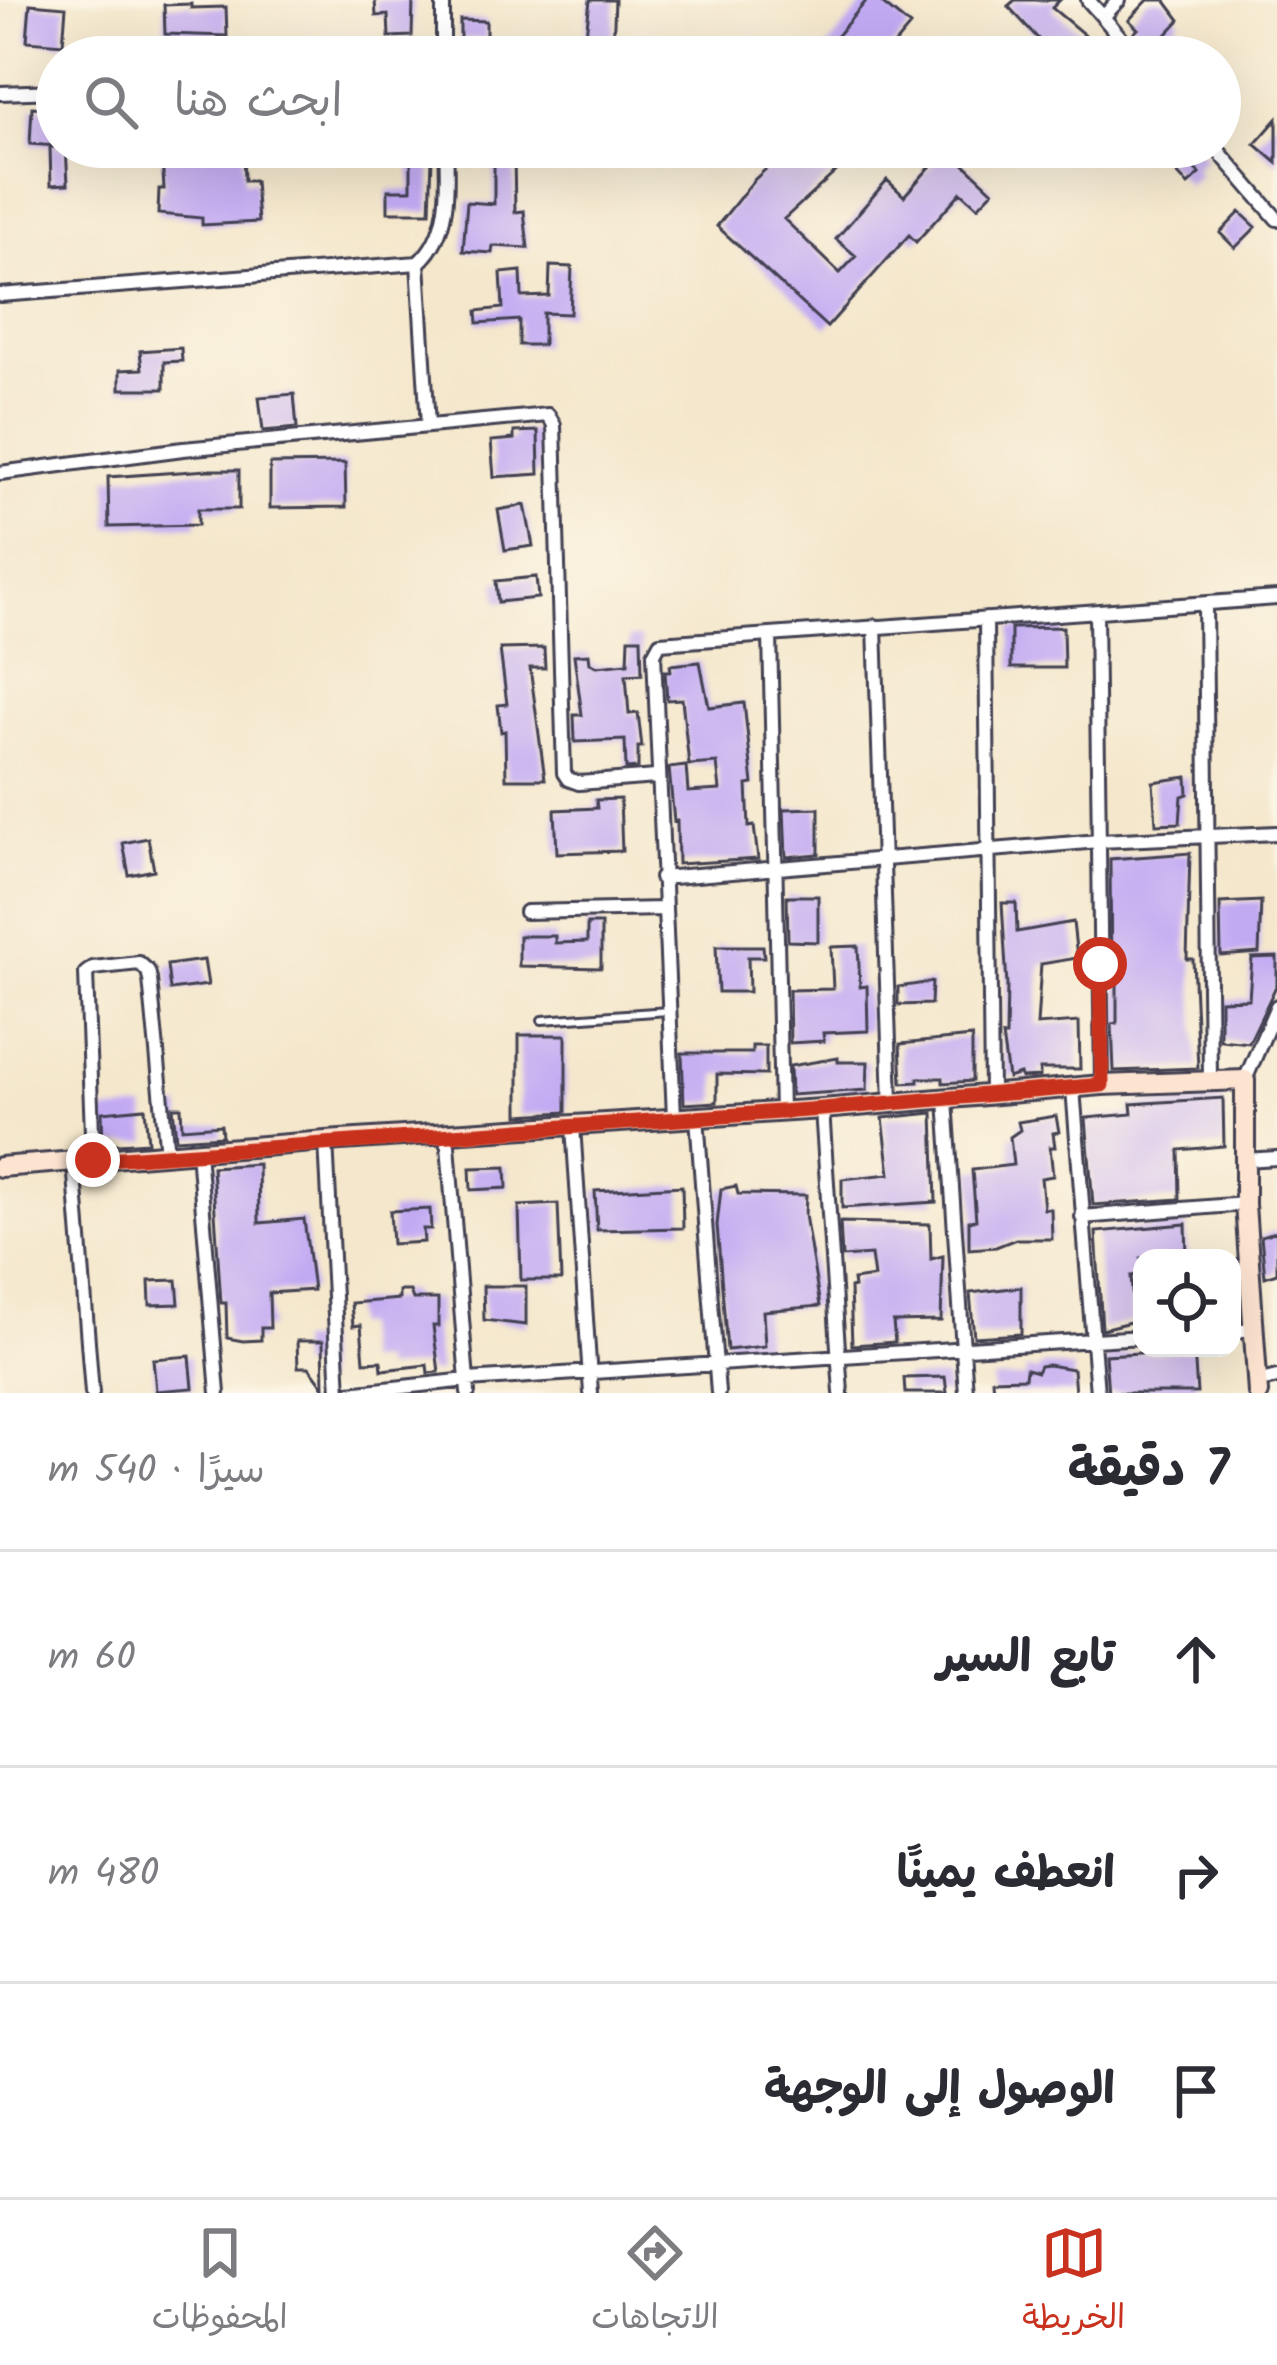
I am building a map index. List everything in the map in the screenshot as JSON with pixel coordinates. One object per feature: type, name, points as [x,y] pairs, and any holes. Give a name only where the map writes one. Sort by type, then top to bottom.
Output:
[{"type":"street","points":[[443,0],[443,36]]},
{"type":"street","points":[[1088,0],[1119,36]]},
{"type":"street","points":[[1103,17],[1119,0]]},
{"type":"street","points":[[0,92],[36,91]]},
{"type":"street","points":[[0,295],[418,263],[436,246],[440,234],[447,168]]},
{"type":"street","points":[[1233,168],[1277,219]]},
{"type":"street","points":[[418,263],[428,426]]},
{"type":"street","points":[[0,473],[183,449],[544,414],[552,419],[564,772],[579,783],[656,776]]},
{"type":"street","points":[[674,1118],[656,776],[656,647],[666,641],[1277,598]]},
{"type":"street","points":[[1205,604],[1210,1079]]},
{"type":"street","points":[[1096,612],[1102,1085]]},
{"type":"street","points":[[986,619],[992,1094]]},
{"type":"street","points":[[874,626],[892,1103]]},
{"type":"street","points":[[770,635],[781,1112]]},
{"type":"street","points":[[661,878],[1099,841],[1277,833]]},
{"type":"street","points":[[526,912],[662,909]]},
{"type":"street","points":[[92,1393],[83,1161],[86,973],[93,968],[139,963],[148,971],[167,1154]]},
{"type":"street","points":[[1277,1006],[1272,1028],[1245,1080],[1244,1160],[1258,1388],[1277,1376]]},
{"type":"street","points":[[0,1167],[1102,1085],[1245,1080]]},
{"type":"street","points":[[1072,1088],[1097,1393]]},
{"type":"street","points":[[946,1100],[966,1393]]},
{"type":"street","points":[[822,1109],[842,1393]]},
{"type":"street","points":[[697,1117],[718,1393]]},
{"type":"street","points":[[573,1126],[591,1393]]},
{"type":"street","points":[[447,1133],[467,1387]]},
{"type":"street","points":[[326,1141],[339,1393]]},
{"type":"street","points":[[198,1151],[218,1393]]},
{"type":"street","points":[[1244,1160],[1277,1158]]},
{"type":"street","points":[[1082,1217],[1245,1204]]},
{"type":"street","points":[[1241,1330],[1253,1329]]},
{"type":"street","points":[[349,1393],[1133,1338]]},
{"type":"lane","points":[[542,1020],[668,1011]]},
{"type":"building","points":[[375,0],[413,0],[412,36],[389,36],[388,15],[376,16]]},
{"type":"building","points":[[590,0],[615,0],[613,36],[586,36]]},
{"type":"building","points":[[867,0],[878,0],[910,26],[902,36],[837,36]]},
{"type":"building","points":[[1015,0],[1060,0],[1052,8],[1086,36],[1036,36],[1008,6]]},
{"type":"building","points":[[1148,0],[1165,0],[1180,20],[1165,36],[1135,36],[1138,29],[1129,20]]},
{"type":"building","points":[[30,4],[66,7],[64,36],[36,36],[36,42],[27,41]]},
{"type":"building","points":[[191,4],[191,8],[226,7],[227,36],[165,34],[164,5]]},
{"type":"building","points":[[460,20],[486,21],[486,36],[460,36]]},
{"type":"building","points":[[32,107],[36,107],[36,144],[30,144]]},
{"type":"building","points":[[1277,119],[1277,163],[1255,144]]},
{"type":"building","points":[[51,168],[67,168],[68,184],[51,185]]},
{"type":"building","points":[[163,168],[244,168],[244,181],[255,181],[258,222],[202,225],[202,218],[158,214],[159,189],[164,189]]},
{"type":"building","points":[[411,168],[432,168],[430,212],[388,212],[388,190],[411,190]]},
{"type":"building","points":[[494,168],[514,168],[515,212],[524,211],[528,248],[493,246],[492,253],[463,251],[467,202],[494,204]]},
{"type":"building","points":[[767,168],[840,168],[784,219],[840,273],[856,256],[836,239],[887,180],[904,196],[929,168],[968,168],[993,191],[978,207],[961,192],[916,242],[909,235],[827,327],[717,226]]},
{"type":"building","points":[[1172,168],[1194,168],[1200,174],[1188,185]]},
{"type":"building","points":[[1240,212],[1256,227],[1235,248],[1220,233]]},
{"type":"building","points":[[550,266],[572,267],[570,314],[543,313],[543,345],[519,345],[519,320],[478,323],[477,311],[503,308],[501,273],[521,271],[522,297],[549,296]]},
{"type":"building","points":[[181,348],[182,361],[164,362],[164,389],[120,389],[120,370],[142,369],[140,351]]},
{"type":"building","points":[[294,394],[297,428],[263,431],[259,397]]},
{"type":"building","points":[[538,431],[539,474],[494,477],[491,441],[514,439],[514,432]]},
{"type":"building","points":[[345,463],[346,507],[270,508],[270,464]]},
{"type":"building","points":[[239,470],[239,509],[198,509],[198,525],[109,527],[108,477]]},
{"type":"building","points":[[525,505],[533,546],[505,550],[498,510]]},
{"type":"building","points":[[536,577],[538,598],[498,602],[496,581]]},
{"type":"building","points":[[1063,627],[1064,668],[1011,668],[1011,628]]},
{"type":"building","points":[[629,638],[641,638],[642,674],[626,675],[629,714],[638,713],[642,747],[638,747],[638,768],[626,769],[625,740],[575,742],[574,715],[582,715],[574,655],[589,654],[590,663],[597,666],[628,663]]},
{"type":"building","points":[[544,648],[545,668],[530,668],[545,779],[506,779],[505,731],[501,732],[498,705],[507,704],[500,649]]},
{"type":"building","points":[[700,662],[709,707],[744,703],[753,784],[747,785],[749,827],[754,826],[758,859],[678,864],[669,768],[686,766],[688,792],[720,790],[717,763],[689,765],[682,699],[667,700],[665,671],[671,671],[670,665]]},
{"type":"building","points":[[1187,777],[1180,823],[1156,824],[1153,782]]},
{"type":"building","points":[[620,799],[622,851],[557,853],[555,810],[597,808],[596,800]]},
{"type":"building","points":[[819,808],[819,854],[786,857],[784,809]]},
{"type":"building","points":[[148,838],[154,870],[129,875],[123,843]]},
{"type":"building","points":[[1190,853],[1187,959],[1193,959],[1198,1068],[1114,1071],[1117,981],[1111,981],[1110,859]]},
{"type":"building","points":[[787,896],[818,896],[818,942],[788,941]]},
{"type":"building","points":[[1261,901],[1259,953],[1221,956],[1220,903]]},
{"type":"building","points":[[1002,903],[1016,903],[1017,932],[1073,922],[1077,958],[1041,964],[1037,1025],[1079,1022],[1080,1069],[1040,1069],[1040,1077],[1021,1078],[1020,1074],[1008,1078],[1002,1036],[1006,1036],[1007,985]]},
{"type":"building","points":[[587,924],[601,924],[601,968],[519,966],[519,936],[555,936],[555,943],[587,942]]},
{"type":"building","points":[[716,946],[763,946],[764,957],[748,957],[749,992],[718,992]]},
{"type":"building","points":[[858,946],[860,987],[867,986],[868,1031],[823,1033],[824,1041],[790,1043],[789,990],[833,989],[831,947]]},
{"type":"building","points":[[1277,957],[1277,984],[1249,1043],[1220,1040],[1220,1000],[1249,999],[1252,958]]},
{"type":"building","points":[[204,960],[208,985],[170,990],[167,965]]},
{"type":"building","points":[[932,982],[931,1004],[898,1005],[898,987]]},
{"type":"building","points":[[519,1035],[566,1035],[566,1112],[519,1115]]},
{"type":"building","points":[[972,1037],[972,1081],[943,1083],[943,1078],[918,1078],[918,1082],[902,1083],[900,1044]]},
{"type":"building","points":[[752,1046],[766,1046],[766,1075],[717,1074],[717,1102],[684,1104],[682,1053],[752,1053]]},
{"type":"building","points":[[838,1058],[838,1062],[868,1062],[867,1090],[791,1095],[790,1066]]},
{"type":"building","points":[[1223,1098],[1224,1146],[1179,1150],[1180,1199],[1093,1205],[1086,1118],[1132,1114],[1131,1104]]},
{"type":"building","points":[[173,1107],[181,1107],[182,1128],[221,1125],[222,1136],[176,1139]]},
{"type":"building","points":[[145,1108],[148,1142],[103,1145],[102,1112]]},
{"type":"building","points":[[933,1113],[936,1202],[842,1208],[842,1179],[890,1174],[883,1118]]},
{"type":"building","points":[[1056,1116],[1059,1132],[1053,1133],[1055,1147],[1050,1147],[1053,1176],[1041,1178],[1044,1209],[1051,1209],[1052,1239],[1016,1239],[996,1247],[969,1249],[969,1221],[976,1220],[972,1170],[1013,1165],[1010,1137],[1020,1130],[1018,1122]]},
{"type":"building","points":[[258,1164],[259,1223],[304,1219],[313,1290],[269,1293],[270,1328],[261,1328],[261,1340],[243,1341],[227,1338],[212,1167]]},
{"type":"building","points":[[506,1167],[507,1188],[471,1190],[470,1168]]},
{"type":"building","points":[[682,1186],[683,1228],[597,1230],[595,1191]]},
{"type":"building","points":[[736,1186],[738,1194],[806,1195],[820,1306],[763,1311],[765,1346],[727,1350],[717,1225],[721,1189]]},
{"type":"building","points":[[558,1204],[561,1280],[521,1280],[519,1206]]},
{"type":"building","points":[[430,1209],[431,1229],[423,1229],[424,1242],[392,1244],[390,1211]]},
{"type":"building","points":[[840,1222],[930,1224],[931,1259],[943,1256],[941,1321],[893,1322],[895,1342],[852,1345],[850,1288],[853,1280],[874,1277],[871,1255],[842,1257]]},
{"type":"building","points":[[1186,1224],[1187,1249],[1133,1249],[1133,1321],[1102,1329],[1096,1232]]},
{"type":"building","points":[[1277,1231],[1277,1273],[1265,1277],[1261,1236]]},
{"type":"building","points":[[177,1280],[179,1304],[150,1305],[149,1281]]},
{"type":"building","points":[[483,1286],[526,1286],[526,1325],[484,1320]]},
{"type":"building","points":[[1021,1287],[1021,1334],[974,1337],[970,1293]]},
{"type":"building","points":[[399,1291],[410,1291],[413,1299],[438,1299],[438,1326],[433,1326],[439,1372],[428,1373],[427,1365],[382,1370],[381,1361],[364,1362],[361,1325],[353,1326],[351,1303],[399,1299]]},
{"type":"building","points":[[297,1341],[323,1341],[324,1387],[309,1367],[298,1367]]},
{"type":"building","points":[[1105,1355],[1194,1357],[1197,1393],[1108,1393]]},
{"type":"building","points":[[190,1356],[193,1388],[156,1391],[153,1359]]},
{"type":"building","points":[[1048,1365],[1073,1369],[1075,1393],[993,1393],[992,1379],[1025,1378],[1026,1369],[1037,1372]]},
{"type":"building","points":[[945,1377],[947,1393],[905,1393],[904,1378]]},
{"type":"route","points":[[93,1160],[1102,1085],[1100,964]]}]
